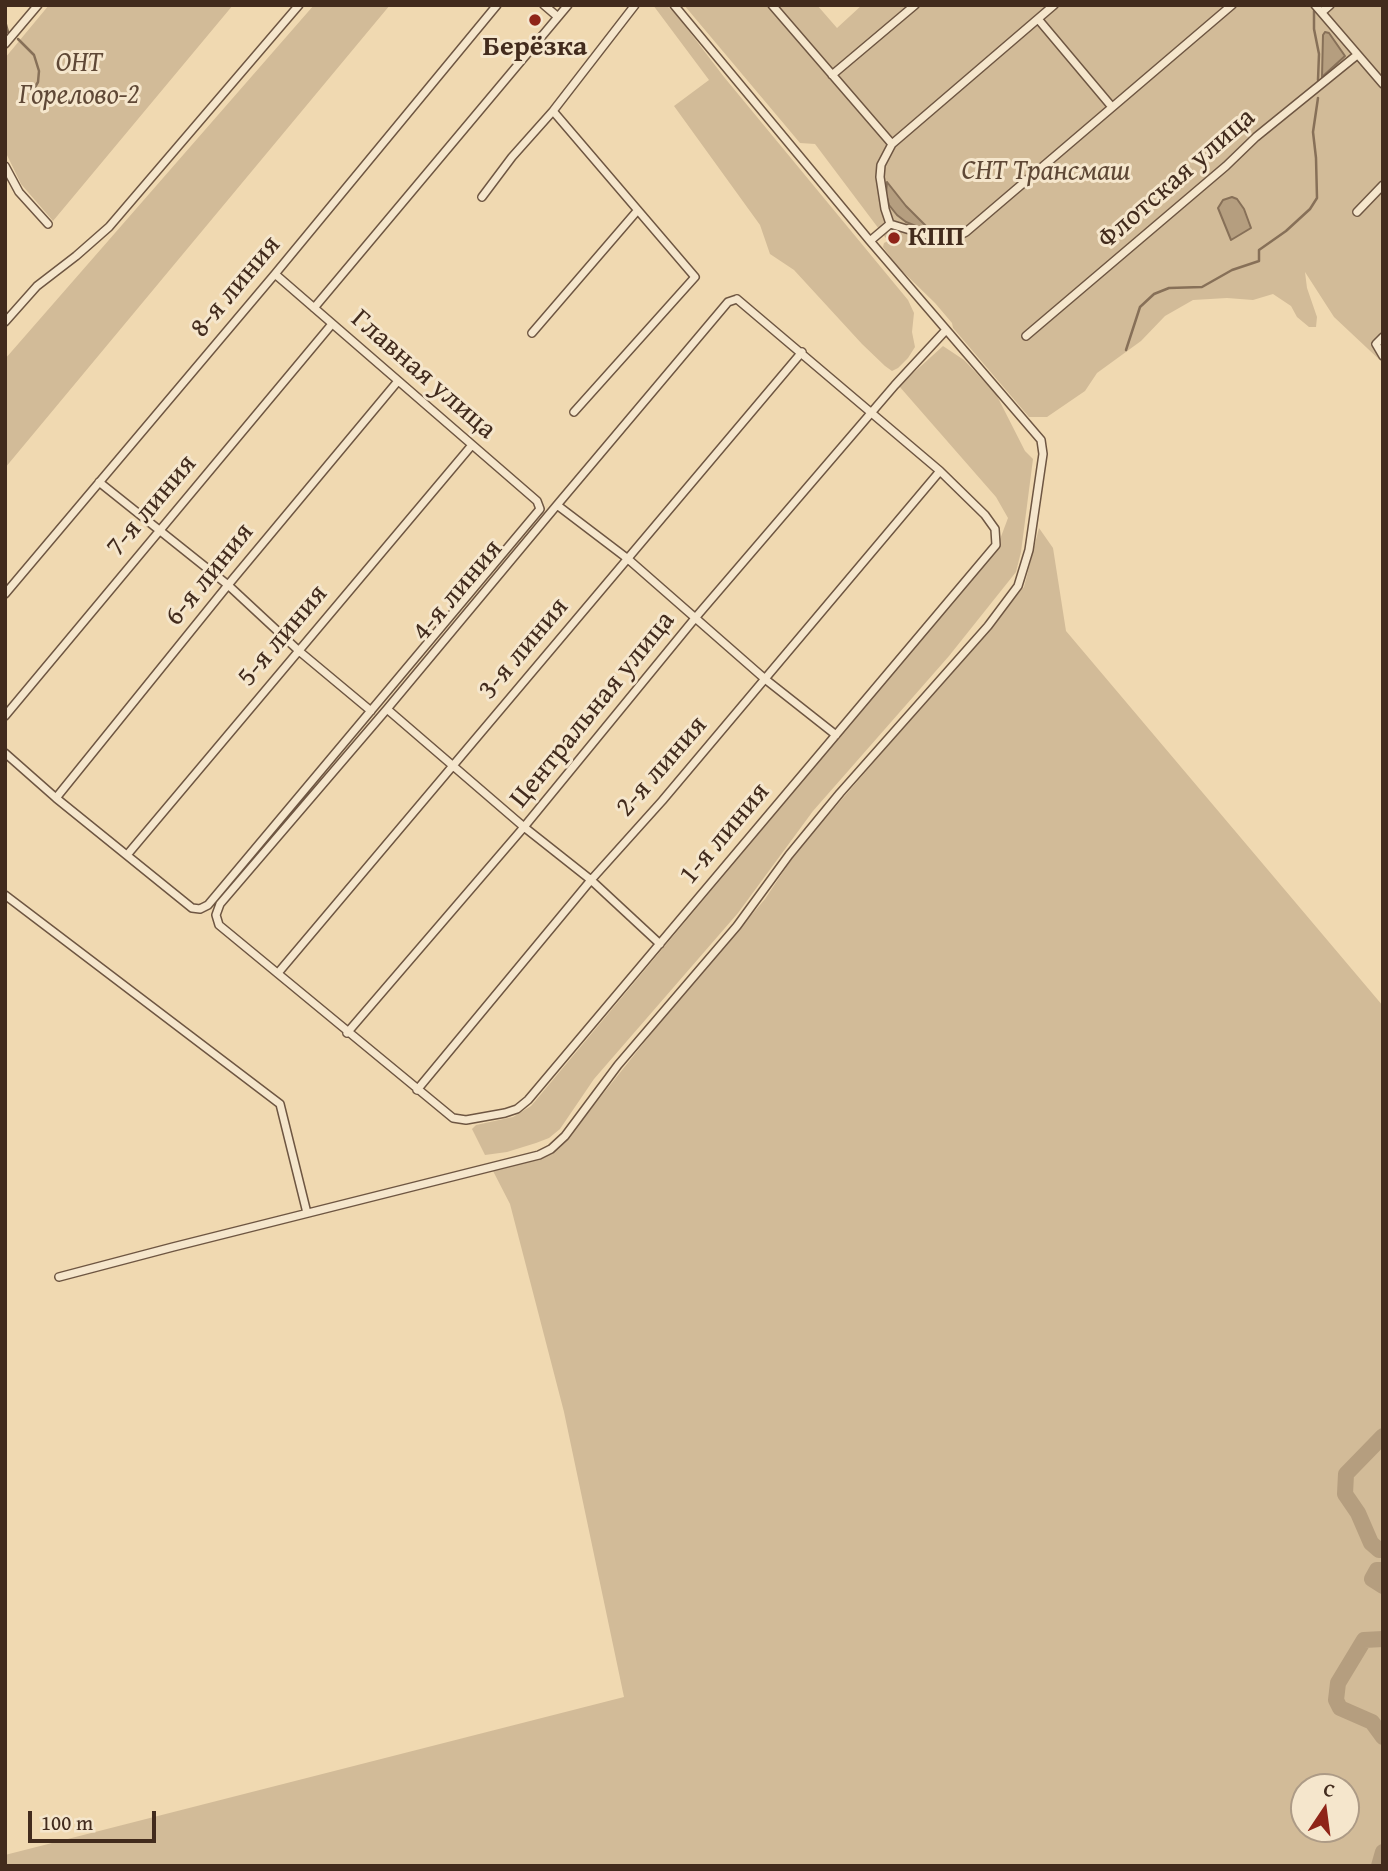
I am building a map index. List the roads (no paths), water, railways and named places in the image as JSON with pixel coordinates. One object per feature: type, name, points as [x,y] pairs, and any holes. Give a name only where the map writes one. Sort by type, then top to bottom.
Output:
[{"type":"street","points":[[5,44],[38,5]]},
{"type":"street","points":[[5,322],[37,286],[109,227],[299,5]]},
{"type":"street","name":"8-я линия","points":[[5,594],[497,5]]},
{"type":"street","points":[[544,5],[558,17]]},
{"type":"street","points":[[314,308],[568,5]]},
{"type":"street","points":[[482,197],[635,5]]},
{"type":"street","points":[[60,1277],[539,1155],[551,1149],[565,1136],[618,1065],[737,926],[789,855],[840,793],[988,626],[1018,586],[1029,550],[1043,454],[1041,440],[870,241],[674,5]]},
{"type":"street","points":[[772,5],[892,144]]},
{"type":"street","points":[[832,75],[915,5]]},
{"type":"street","points":[[890,224],[880,177],[881,165],[892,144],[1054,5]]},
{"type":"street","points":[[890,224],[943,240],[966,232],[1232,5]]},
{"type":"street","points":[[1315,5],[1383,84]]},
{"type":"street","points":[[1322,12],[1330,5]]},
{"type":"street","points":[[1038,19],[1112,107]]},
{"type":"street","name":"Флотская улица","points":[[1027,336],[1226,166],[1256,137],[1357,55]]},
{"type":"street","points":[[553,111],[695,277],[574,412]]},
{"type":"street","points":[[5,166],[19,192],[47,224]]},
{"type":"street","points":[[1357,212],[1383,184]]},
{"type":"street","points":[[532,333],[637,211]]},
{"type":"street","points":[[870,241],[890,224]]},
{"type":"street","name":"Главная улица","points":[[275,274],[537,501],[540,509],[370,711]]},
{"type":"street","name":"4-я линия","points":[[278,973],[219,925],[216,915],[220,904],[729,302],[737,299],[802,352]]},
{"type":"street","name":"7-я линия","points":[[5,716],[332,324]]},
{"type":"street","name":"Центральная улица","points":[[347,1033],[524,827],[696,617],[946,330]]},
{"type":"street","points":[[1383,337],[1376,344],[1383,356]]},
{"type":"street","points":[[802,352],[940,471]]},
{"type":"street","name":"3-я линия","points":[[278,973],[802,352]]},
{"type":"street","name":"6-я линия","points":[[56,798],[398,381]]},
{"type":"street","name":"5-я линия","points":[[127,855],[472,444]]},
{"type":"street","name":"1-я линия","points":[[417,1090],[453,1118],[466,1120],[517,1109],[528,1100],[660,944],[996,545],[995,529],[985,515],[940,471]]},
{"type":"street","name":"2-я линия","points":[[417,1090],[940,471]]},
{"type":"street","points":[[5,753],[192,908],[200,909],[208,905],[370,711],[228,585],[99,482]]},
{"type":"street","points":[[557,505],[628,559],[765,679],[836,735]]},
{"type":"street","points":[[387,709],[524,827],[592,880],[660,944]]},
{"type":"street","points":[[5,895],[280,1104],[307,1213]]},
{"type":"street","points":[[278,973],[417,1090]]},
{"type":"waterway","points":[[5,11],[6,5]]},
{"type":"waterway","points":[[1314,11],[1319,54],[1318,80]]},
{"type":"waterway","points":[[5,21],[8,32]]},
{"type":"waterway","points":[[18,39],[34,55],[39,71],[31,99]]},
{"type":"waterway","points":[[1126,350],[1140,307],[1154,294],[1169,288],[1202,287],[1232,270],[1259,261],[1259,250],[1286,231],[1310,209],[1317,198],[1313,132],[1318,98]]},
{"type":"waterway","points":[[1383,1436],[1346,1474],[1345,1494],[1358,1513],[1371,1543],[1383,1550]]},
{"type":"waterway","points":[[1383,1570],[1377,1570],[1372,1579],[1383,1586]]},
{"type":"waterway","points":[[1383,1639],[1364,1640],[1338,1683],[1336,1700],[1340,1708],[1372,1722],[1383,1737]]},
{"type":"waterway","points":[[1379,1866],[1383,1852]]},
{"type":"place","name":"Берёзка","points":[[535,20]]},
{"type":"place","name":"КПП","points":[[894,238]]},
{"type":"park label","name":"ОНТ Горелово-2","points":[[79,80]]},
{"type":"park label","name":"СНТ Трансмаш","points":[[1046,172]]}]
